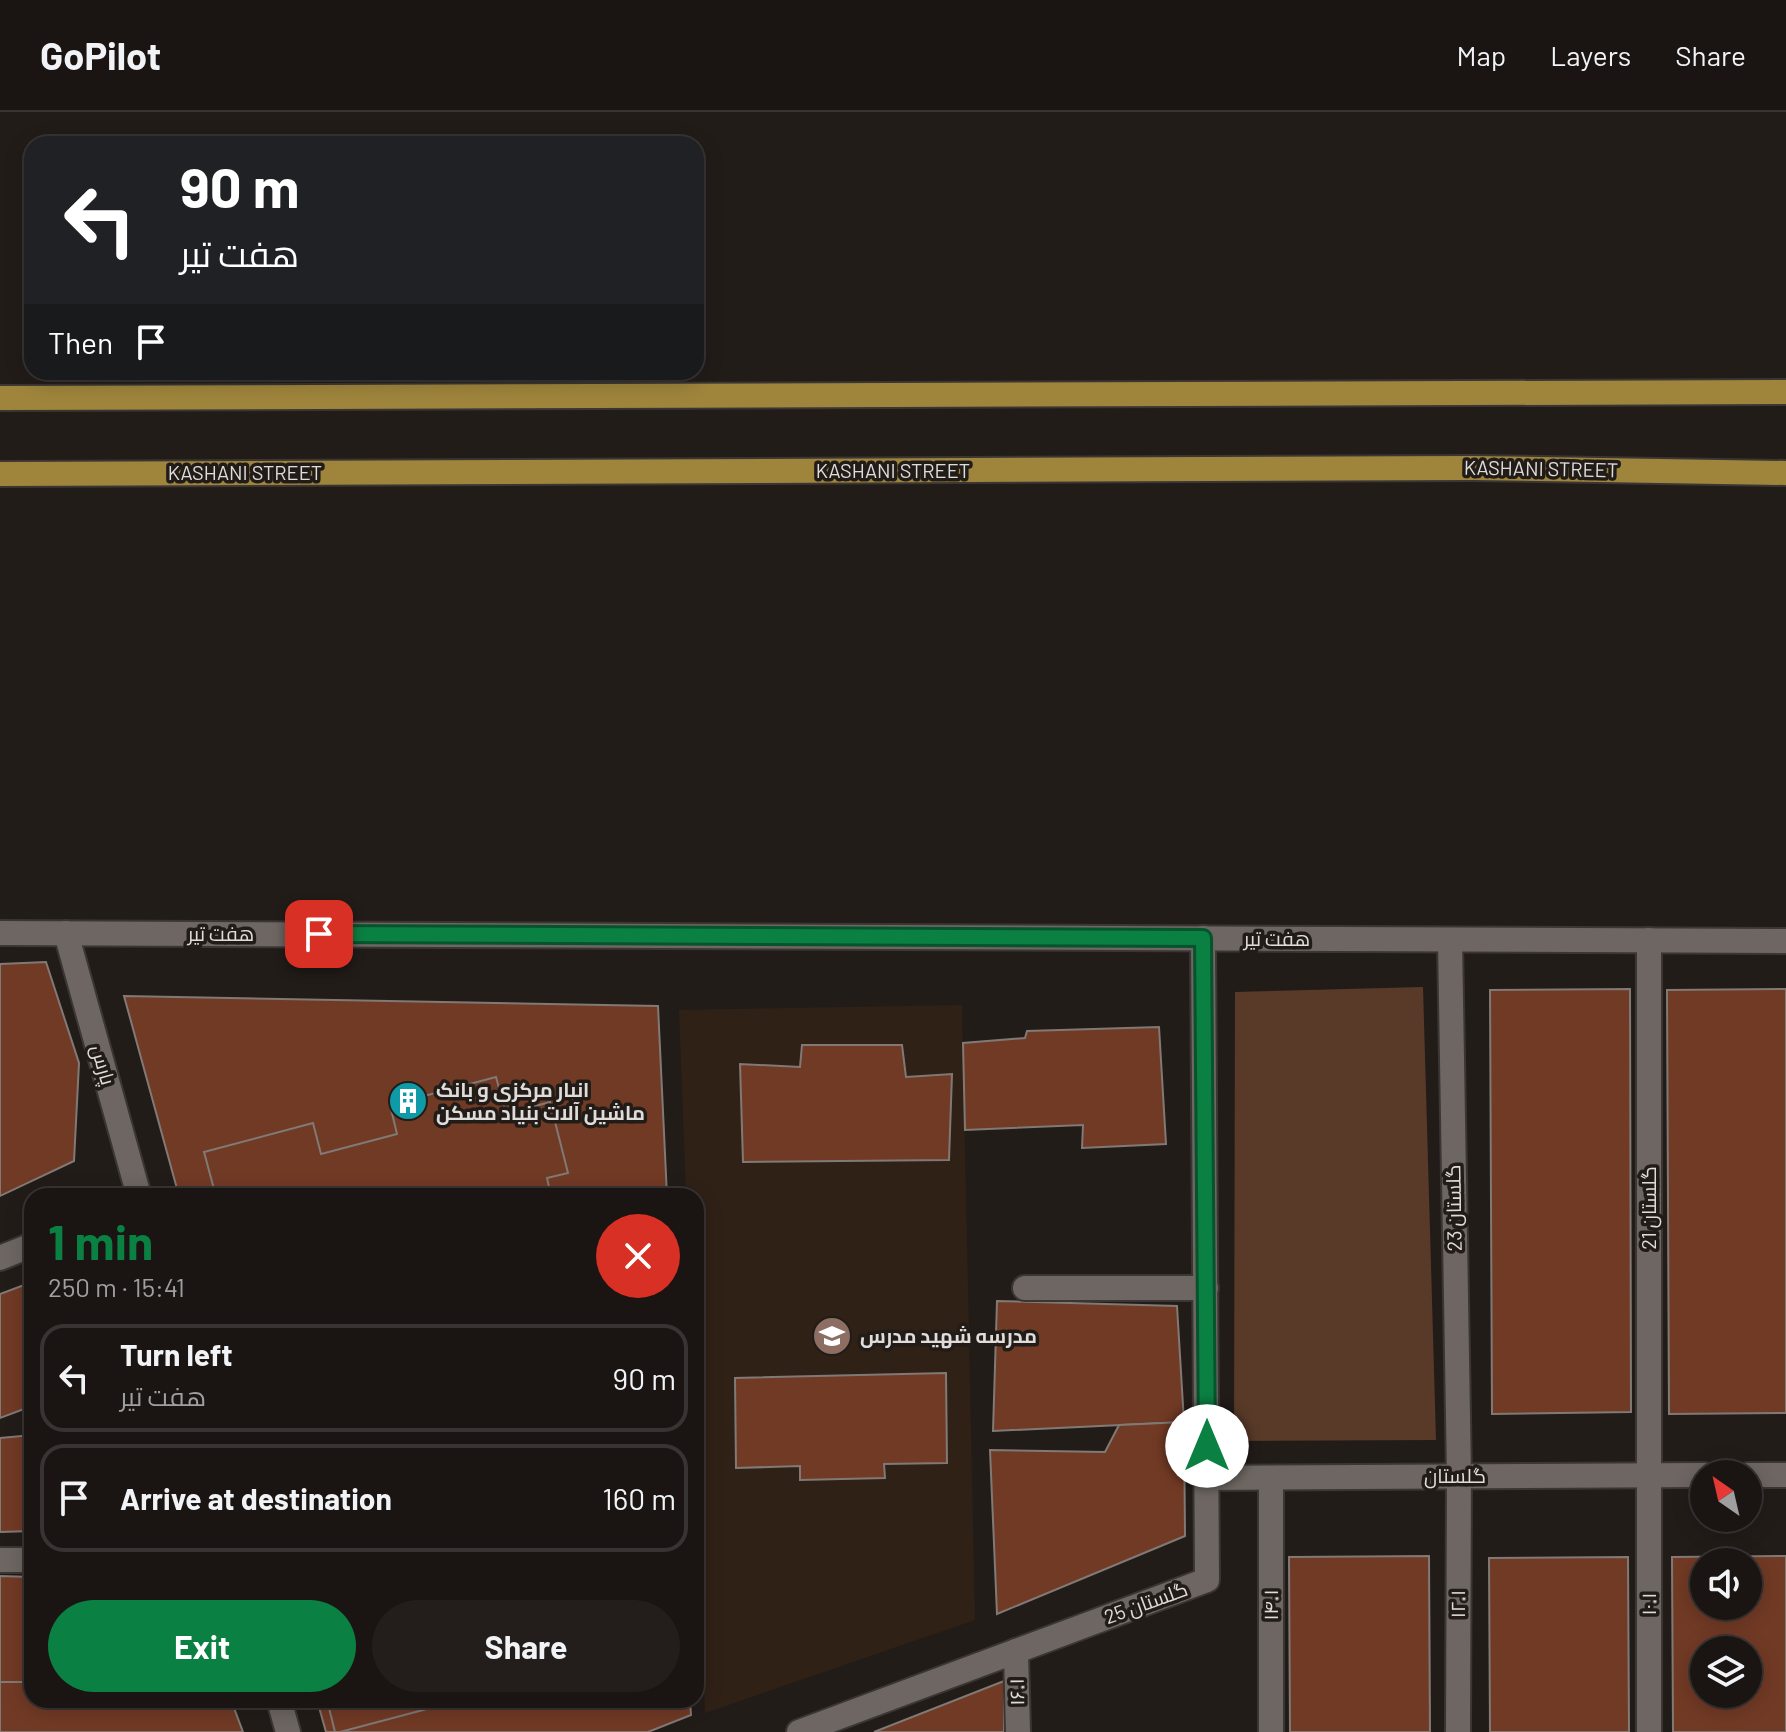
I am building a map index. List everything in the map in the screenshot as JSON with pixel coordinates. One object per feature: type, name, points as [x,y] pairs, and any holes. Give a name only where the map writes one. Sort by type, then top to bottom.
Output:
[{"type":"main road","points":[[0,398],[1786,392]]},
{"type":"main road","name":"KASHANI STREET","points":[[0,474],[1441,468],[1786,473]]},
{"type":"street","name":"هفت تیر","points":[[0,933],[1786,941]]},
{"type":"street","name":"پارس","points":[[66,933],[137,1188]]},
{"type":"street","name":"گلستان 25","points":[[799,1732],[849,1723],[1016,1651],[1207,1580],[1203,938]]},
{"type":"street","name":"گلستان 23","points":[[1450,940],[1459,1476]]},
{"type":"street","name":"گلستان 21","points":[[1649,940],[1649,1476]]},
{"type":"street","points":[[0,1258],[24,1248]]},
{"type":"street","points":[[1025,1288],[1206,1288]]},
{"type":"street","name":"گلستان","points":[[1207,1478],[1690,1475]]},
{"type":"street","points":[[1762,1475],[1786,1475]]},
{"type":"street","name":"۱۲.۱","points":[[1458,1732],[1459,1476]]},
{"type":"street","name":"۱۰.۱","points":[[1649,1476],[1649,1732]]},
{"type":"street","name":"۱۴.۱","points":[[1271,1478],[1271,1732]]},
{"type":"street","points":[[0,1560],[24,1560]]},
{"type":"street","name":"۱۶.۱","points":[[1016,1651],[1018,1732]]},
{"type":"street","points":[[281,1708],[288,1732]]},
{"type":"shaded area","points":[[1423,987],[1436,1440],[1234,1441],[1235,992]]},
{"type":"shaded area","name":"مدرسه شهید مدرس","points":[[962,1005],[975,1620],[705,1713],[704,1188],[686,1188],[679,1010]]},
{"type":"building","points":[[46,962],[79,1063],[74,1161],[0,1196],[0,964]]},
{"type":"building","points":[[1630,989],[1631,1412],[1492,1414],[1490,990]]},
{"type":"building","points":[[1786,989],[1786,1413],[1669,1414],[1667,990]]},
{"type":"building","name":"انبار مرکزی و بانک ماشین آلات بنیاد مسکن","points":[[124,996],[658,1006],[667,1188],[177,1188]]},
{"type":"building","points":[[1159,1027],[1166,1144],[1082,1148],[1083,1125],[965,1130],[963,1043],[1025,1038],[1027,1031]]},
{"type":"building","points":[[802,1045],[902,1045],[906,1077],[952,1074],[949,1160],[743,1162],[740,1064],[800,1067]]},
{"type":"building","points":[[496,1077],[506,1114],[550,1102],[568,1173],[547,1178],[549,1188],[214,1188],[204,1152],[313,1123],[321,1154],[397,1134],[390,1105]]},
{"type":"building","points":[[24,1285],[24,1409],[0,1418],[0,1294]]},
{"type":"building","points":[[997,1301],[1177,1306],[1184,1422],[993,1431]]},
{"type":"building","points":[[946,1373],[947,1463],[884,1464],[885,1478],[800,1480],[800,1466],[736,1468],[735,1378]]},
{"type":"building","points":[[1184,1422],[1185,1536],[997,1614],[990,1450],[1105,1452],[1119,1425]]},
{"type":"building","points":[[24,1436],[24,1531],[0,1532],[0,1438]]},
{"type":"building","points":[[1429,1556],[1430,1732],[1290,1732],[1289,1557]]},
{"type":"building","points":[[1762,1556],[1786,1556],[1786,1732],[1673,1732],[1672,1557],[1690,1557],[1690,1620],[1762,1620]]},
{"type":"building","points":[[1628,1557],[1629,1732],[1490,1732],[1489,1558]]},
{"type":"building","points":[[0,1576],[24,1577],[24,1682],[0,1682]]},
{"type":"building","points":[[1004,1681],[1004,1732],[874,1732]]},
{"type":"building","points":[[0,1682],[24,1682],[24,1708],[234,1708],[243,1732],[0,1732]]},
{"type":"building","points":[[319,1708],[691,1708],[691,1715],[648,1732],[326,1732]]},
{"type":"building","points":[[329,1708],[431,1708],[340,1732],[335,1732]]},
{"type":"place","name":"انبار مرکزی و بانک ماشین آلات بنیاد مسکن","points":[[408,1101]]},
{"type":"place","name":"مدرسه شهید مدرس","points":[[832,1336]]},
{"type":"route","points":[[319,934],[1203,938],[1207,1446]]}]
